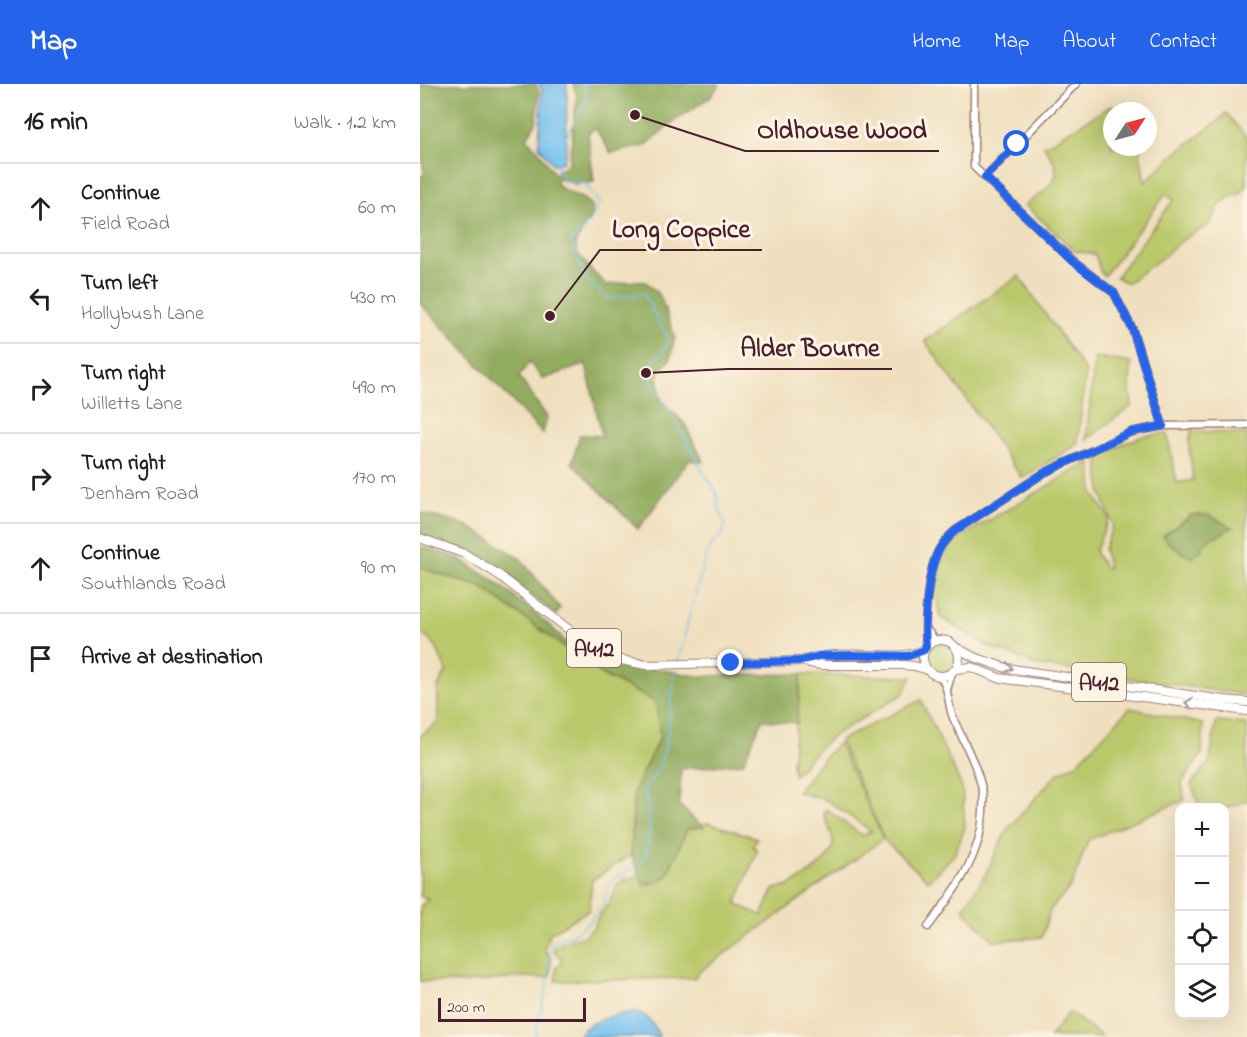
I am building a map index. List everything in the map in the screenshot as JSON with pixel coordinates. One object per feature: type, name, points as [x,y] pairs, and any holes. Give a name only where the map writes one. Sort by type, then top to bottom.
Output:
[{"type":"main road","name":"A412","points":[[420,538],[465,554],[499,574],[591,647],[621,660],[646,665],[800,661],[821,665],[903,665],[925,669]]},
{"type":"main road","points":[[936,641],[946,641],[955,647],[959,658],[954,671],[947,676],[933,675],[925,669],[922,659],[925,648],[936,641]]},
{"type":"main road","name":"A412","points":[[955,647],[974,657],[1006,668],[1247,702]]},
{"type":"main road","name":"A412","points":[[800,661],[819,656],[908,656],[925,648]]},
{"type":"main road","name":"A412","points":[[954,671],[971,667],[999,678],[1247,711]]},
{"type":"street","points":[[974,84],[974,167],[1072,261],[1114,293],[1132,328],[1163,426]]},
{"type":"street","points":[[985,177],[1076,84]]},
{"type":"street","points":[[925,648],[926,614],[935,557],[945,540],[956,530],[1044,473],[1131,432],[1163,426],[1247,425]]},
{"type":"street","points":[[926,628],[936,641]]},
{"type":"street","points":[[947,691],[954,671]]},
{"type":"street","points":[[928,927],[973,859],[982,827],[984,795],[976,768],[951,716],[947,691],[940,677]]},
{"type":"green space","points":[[420,84],[536,84],[539,92],[536,123],[526,139],[537,149],[554,174],[569,163],[577,96],[573,84],[720,84],[710,97],[669,125],[645,146],[611,153],[595,128],[588,134],[594,182],[575,184],[557,178],[556,183],[565,191],[589,203],[592,208],[592,215],[575,243],[577,253],[607,285],[646,282],[660,296],[675,337],[670,360],[660,370],[658,377],[661,401],[684,423],[704,462],[689,460],[638,529],[572,463],[580,435],[602,436],[586,364],[543,379],[529,362],[519,377],[547,417],[543,434],[420,303],[420,176],[425,175],[420,150]]},
{"type":"green space","points":[[1103,111],[1103,156],[1141,156],[1145,182],[1176,153],[1226,113],[1247,138],[1247,186],[1240,194],[1229,197],[1219,206],[1209,225],[1182,240],[1127,283],[1116,277],[1174,199],[1165,195],[1104,276],[1094,254],[1075,251],[1025,205],[1043,192],[1055,176],[1054,162],[1044,146]]},
{"type":"green space","points":[[1019,276],[1086,372],[1077,445],[1022,478],[925,341]]},
{"type":"green space","points":[[1095,357],[1131,363],[1132,406],[1086,440]]},
{"type":"green space","points":[[1191,431],[1247,434],[1247,695],[1029,664],[1028,661],[987,646],[940,617],[934,582],[943,558],[953,541],[1091,461],[1093,493],[1109,518],[1095,552],[1104,567],[1108,568],[1104,549],[1113,525],[1101,492],[1098,458],[1143,436],[1167,433],[1177,483],[1193,480],[1189,446]],"holes":[[[1191,515],[1232,528],[1207,540],[1200,551],[1163,536]]]},
{"type":"green space","points":[[420,513],[466,525],[520,558],[560,608],[556,615],[481,559],[457,547],[420,535]]},
{"type":"green space","points":[[1192,515],[1209,515],[1233,528],[1207,540],[1200,551],[1191,558],[1168,543],[1163,536]]},
{"type":"green space","points":[[420,546],[458,558],[496,582],[549,625],[569,645],[587,652],[592,657],[696,676],[801,674],[797,723],[762,720],[743,763],[681,769],[679,805],[703,827],[687,829],[667,876],[644,885],[631,855],[634,790],[660,737],[656,702],[605,676],[481,587],[420,568]]},
{"type":"green space","points":[[420,568],[481,587],[605,676],[656,702],[660,737],[634,790],[631,855],[592,880],[589,910],[550,933],[544,949],[551,958],[550,977],[466,983],[420,981],[420,906],[429,899],[420,896],[420,736],[438,722],[438,687],[446,671],[436,646],[420,632]]},
{"type":"green space","points":[[941,644],[951,648],[955,658],[951,668],[941,672],[931,668],[927,658],[931,648]]},
{"type":"green space","points":[[801,674],[912,677],[903,694],[837,733],[820,747],[794,775],[792,763]]},
{"type":"green space","points":[[921,700],[962,787],[965,828],[954,855],[928,881],[885,841],[840,740]]},
{"type":"green space","points":[[1130,708],[1203,724],[1202,754],[1182,782],[1184,800],[1088,840],[1072,885],[1050,910],[1042,937],[994,941],[963,909],[984,877],[1007,830],[1058,773],[1076,764]]},
{"type":"green space","points":[[1216,722],[1247,724],[1247,801],[1229,807],[1229,803],[1198,803],[1191,784],[1210,761]]},
{"type":"green space","points":[[839,743],[883,839],[693,978],[556,981],[556,968],[562,962],[554,948],[573,938],[583,937],[593,928],[600,914],[609,904],[617,885],[624,879],[640,876],[644,885],[658,883],[667,876],[687,829],[709,823],[757,838],[753,845],[757,851],[736,904],[762,916],[774,889],[789,886],[801,879],[828,856],[833,844],[823,812],[826,809],[863,836],[871,831],[826,800],[797,792],[826,755]]},
{"type":"green space","points":[[1069,1012],[1103,1037],[1050,1037]]},
{"type":"water","points":[[539,84],[567,84],[566,151],[563,162],[553,164],[539,146],[542,89]]},
{"type":"water","points":[[636,1012],[651,1021],[659,1037],[578,1037],[596,1022],[612,1016]]},
{"type":"waterway","points":[[566,138],[586,101],[585,84]]},
{"type":"waterway","points":[[558,162],[557,171],[567,182],[584,182],[599,202],[591,220],[572,241],[585,277],[608,299],[644,293],[669,342],[646,373],[716,491],[719,509],[725,524],[723,535],[714,541],[707,553],[678,662]]},
{"type":"waterway","points":[[535,1037],[548,982],[550,944],[575,933],[588,924],[603,905],[611,880],[637,866],[647,850],[648,807],[644,788],[661,763],[668,733],[676,671]]},
{"type":"place","name":"Oldhouse Wood","points":[[635,115]]},
{"type":"place","name":"Long Coppice","points":[[550,316]]},
{"type":"place","name":"Alder Bourne","points":[[646,373]]},
{"type":"route","points":[[731,663],[800,661],[819,656],[908,656],[924,650],[931,577],[935,557],[945,540],[956,530],[1044,473],[1131,432],[1163,426],[1132,328],[1114,293],[1072,261],[985,177],[1017,144]]}]
